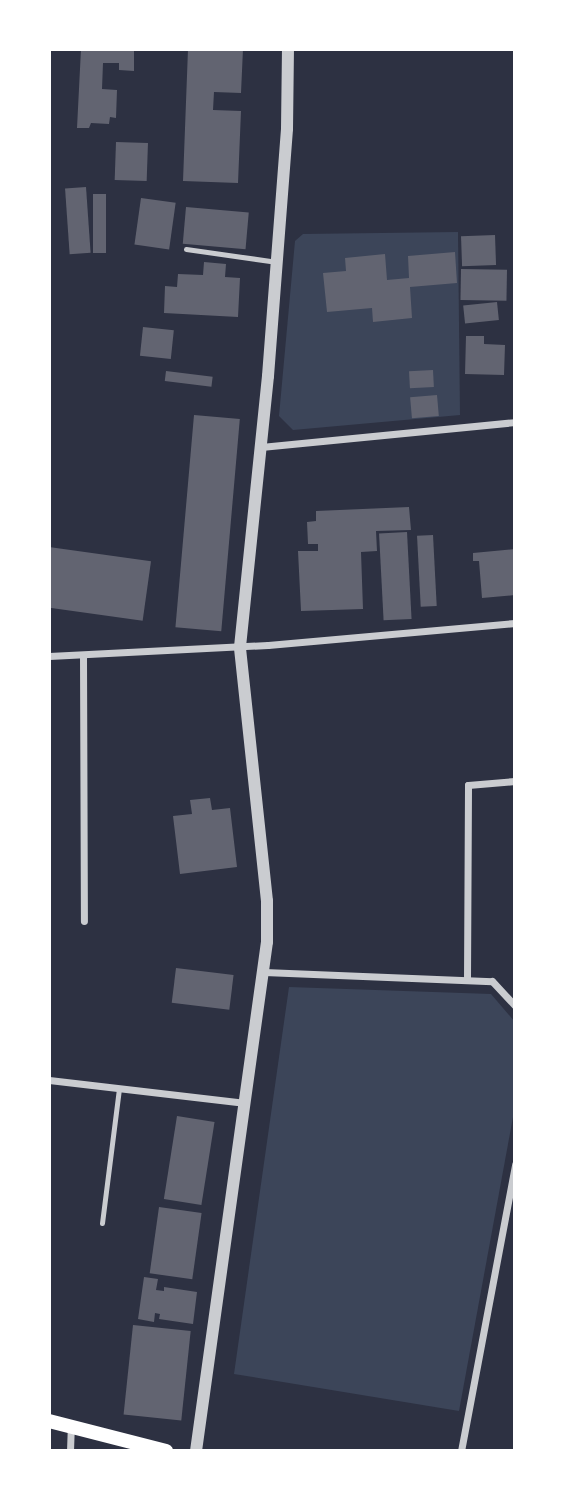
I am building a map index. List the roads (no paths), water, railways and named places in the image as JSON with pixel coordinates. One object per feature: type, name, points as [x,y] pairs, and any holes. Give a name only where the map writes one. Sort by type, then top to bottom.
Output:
[{"type":"main road","points":[[49,1420],[166,1451]]},
{"type":"street","points":[[196,1451],[264,972],[267,901],[240,647],[277,262],[287,129],[288,49]]},
{"type":"street","points":[[261,447],[515,422]]},
{"type":"street","points":[[49,656],[240,647],[515,623]]},
{"type":"street","points":[[83,656],[84,921]]},
{"type":"street","points":[[467,979],[468,785],[515,781]]},
{"type":"street","points":[[264,972],[492,981],[515,1006]]},
{"type":"street","points":[[49,1080],[246,1104]]},
{"type":"street","points":[[461,1451],[515,1164]]},
{"type":"street","points":[[70,1451],[71,1427]]},
{"type":"lane","points":[[186,249],[277,262]]},
{"type":"lane","points":[[102,1223],[119,1088]]}]
